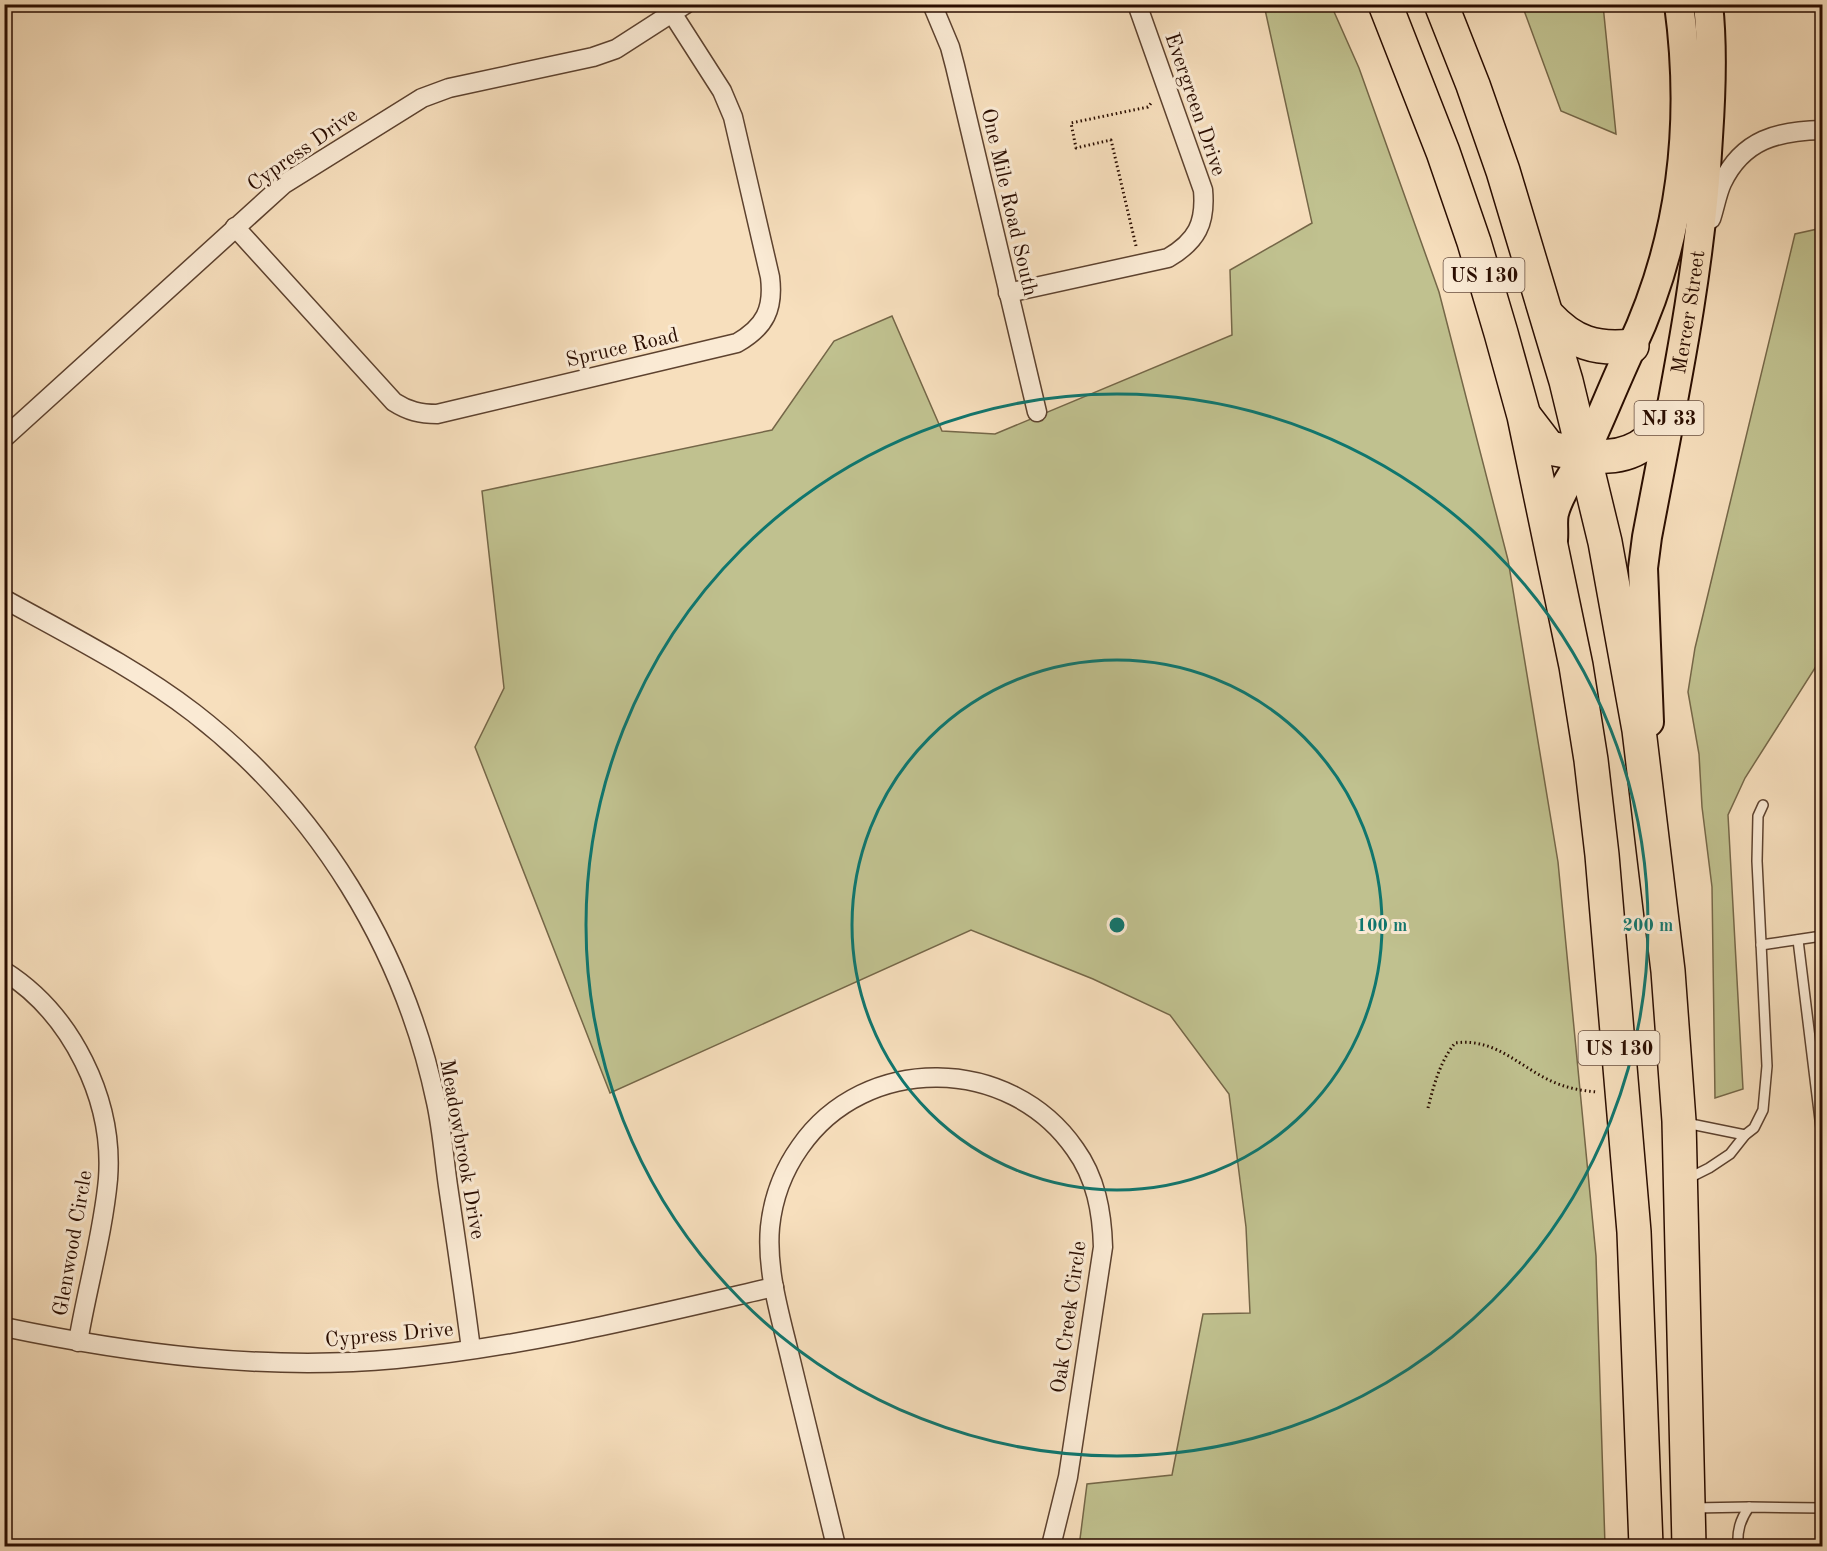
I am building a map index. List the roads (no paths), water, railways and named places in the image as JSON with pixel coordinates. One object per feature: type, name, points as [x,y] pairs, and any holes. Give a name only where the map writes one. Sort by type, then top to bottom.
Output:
[{"type":"highway","name":"US 130","points":[[1385,4],[1410,63],[1474,242],[1524,416],[1576,666],[1591,760],[1602,855],[1634,1232],[1646,1546]]},
{"type":"highway","name":"US 130","points":[[1441,4],[1503,171],[1566,381],[1605,542],[1639,730],[1668,970],[1679,1121],[1689,1546]]},
{"type":"highway","points":[[1548,316],[1557,326],[1574,338],[1591,345],[1611,348],[1632,346]]},
{"type":"highway","points":[[1524,416],[1549,448],[1606,457],[1626,455],[1650,440],[1671,411]]},
{"type":"main road","name":"Mercer Street","points":[[1553,554],[1554,515],[1562,490],[1584,453],[1652,301],[1665,262],[1674,223],[1686,123],[1686,78],[1679,4]]},
{"type":"main road","name":"Mercer Street","points":[[1652,832],[1643,568],[1685,340],[1704,211],[1711,92],[1708,4]]},
{"type":"street","name":"One Mile Road South","points":[[932,4],[950,47],[955,66],[1037,412]]},
{"type":"street","name":"Evergreen Drive","points":[[1008,293],[1168,258],[1183,249],[1201,224],[1204,207],[1203,190],[1137,4]]},
{"type":"street","name":"Spruce Road","points":[[235,227],[394,402],[407,410],[424,414],[437,414],[736,343],[756,329],[769,310],[772,293],[770,277],[733,117],[679,9]]},
{"type":"street","name":"Cypress Drive","points":[[4,438],[284,184],[422,98],[449,88],[593,57],[616,48],[679,9]]},
{"type":"street","points":[[1696,272],[1721,184],[1740,157],[1754,145],[1774,135],[1798,130],[1822,130]]},
{"type":"street","name":"Meadowbrook Drive","points":[[4,599],[101,651],[194,713],[236,749],[276,789],[314,833],[340,871],[385,951],[404,993],[423,1047],[436,1103],[471,1349]]},
{"type":"street","name":"Glenwood Circle","points":[[4,971],[37,997],[59,1021],[77,1048],[91,1077],[102,1112],[108,1144],[108,1177],[78,1342]]},
{"type":"street","name":"Oak Creek Circle","points":[[836,1546],[774,1287],[770,1228],[780,1181],[807,1136],[825,1117],[859,1095],[883,1085],[910,1078],[963,1079],[990,1085],[1017,1097],[1038,1110],[1058,1127],[1075,1149],[1088,1171],[1098,1198],[1103,1247],[1068,1477],[1052,1546]]},
{"type":"street","name":"Cypress Drive","points":[[4,1327],[78,1342],[208,1359],[268,1362],[395,1359],[584,1330],[774,1287]]},
{"type":"lane","points":[[1682,1181],[1709,1168],[1730,1154],[1745,1135],[1754,1128],[1763,1110],[1767,1066],[1757,861],[1758,816],[1763,805]]},
{"type":"lane","points":[[1761,945],[1822,936]]},
{"type":"lane","points":[[1798,940],[1822,1136]]},
{"type":"lane","points":[[1679,1121],[1745,1135]]},
{"type":"lane","points":[[1738,1546],[1737,1532],[1742,1516],[1749,1507]]},
{"type":"lane","points":[[1688,1508],[1822,1508]]}]
